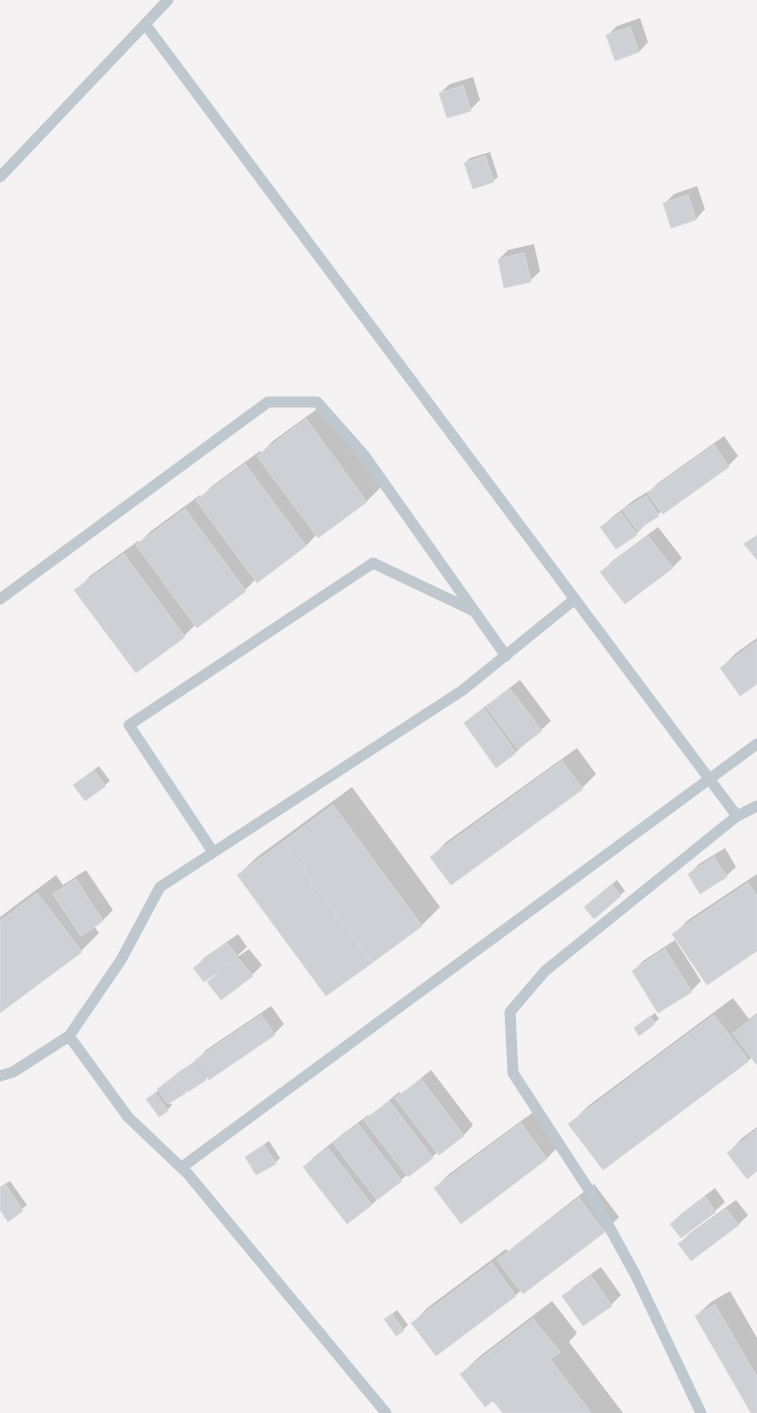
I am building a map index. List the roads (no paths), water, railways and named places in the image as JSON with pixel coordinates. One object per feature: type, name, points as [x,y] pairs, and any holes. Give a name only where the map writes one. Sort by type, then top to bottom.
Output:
[{"type":"lane","points":[[0,177],[168,0]]},
{"type":"lane","points":[[145,24],[737,816]]},
{"type":"lane","points":[[0,599],[268,402],[317,402],[364,455],[506,656]]},
{"type":"lane","points":[[213,852],[128,725],[373,563],[475,612]]},
{"type":"lane","points":[[0,1076],[13,1072],[68,1036],[121,960],[160,887],[463,690],[575,599]]},
{"type":"lane","points":[[182,1168],[757,744]]},
{"type":"lane","points":[[701,1413],[636,1276],[589,1190],[513,1073],[510,1012],[545,971],[737,816],[757,806]]},
{"type":"lane","points":[[68,1036],[128,1117],[182,1168],[386,1413]]}]
